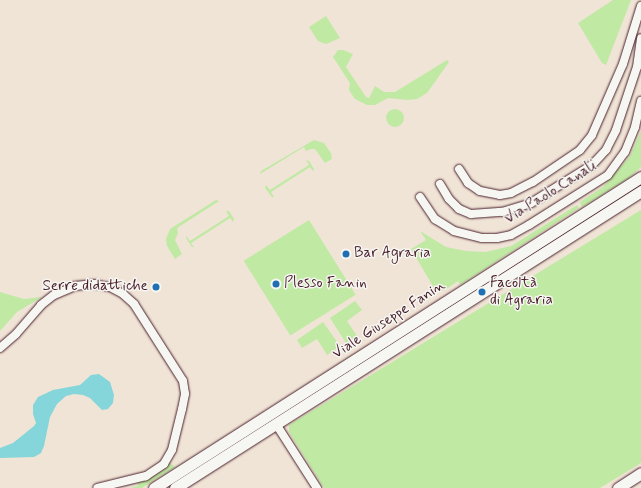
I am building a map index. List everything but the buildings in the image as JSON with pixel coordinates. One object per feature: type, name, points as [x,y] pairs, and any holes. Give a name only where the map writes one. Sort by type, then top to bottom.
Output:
[{"type":"main road","name":"Viale Giuseppe Fanin","points":[[175,488],[276,424],[641,177]]},
{"type":"main road","name":"Viale Giuseppe Fanin","points":[[154,488],[439,313],[641,192]]},
{"type":"main road","points":[[618,488],[641,474]]},
{"type":"street","name":"Via Paolo Canali","points":[[459,170],[468,183],[480,191],[500,195],[511,193],[533,182],[580,150],[592,135],[624,64],[641,6]]},
{"type":"street","points":[[440,184],[459,209],[471,214],[496,212],[517,209],[531,203],[592,165],[606,150],[616,130],[637,67],[641,38]]},
{"type":"street","name":"Via Paolo Canali","points":[[420,197],[435,219],[454,231],[482,238],[497,238],[511,235],[529,226],[608,175],[625,152],[635,127],[641,101]]},
{"type":"street","points":[[0,348],[16,334],[41,305],[54,295],[71,287],[84,284],[102,285],[117,290],[134,304],[183,381],[184,394],[182,408],[174,443],[164,464],[146,476],[97,488]]},
{"type":"street","points":[[276,424],[317,488]]},
{"type":"green space","points":[[613,0],[631,0],[606,65],[602,63],[578,23]]},
{"type":"green space","points":[[326,16],[340,38],[326,44],[318,41],[309,27]]},
{"type":"green space","points":[[338,50],[343,50],[353,54],[346,67],[366,97],[369,98],[375,86],[384,92],[395,92],[447,60],[449,62],[427,93],[417,99],[408,100],[388,98],[375,105],[367,105],[355,99],[349,90],[350,83],[333,57]]},
{"type":"green space","points":[[395,109],[401,112],[404,118],[401,124],[395,127],[389,124],[386,118],[389,112]]},
{"type":"green space","points":[[641,131],[641,167],[629,178],[582,207],[580,202],[603,187],[630,156]]},
{"type":"green space","points":[[314,140],[324,143],[331,153],[332,159],[325,163],[315,149],[306,151],[304,147],[260,174],[261,171]]},
{"type":"green space","points":[[306,160],[309,161],[314,169],[313,171],[310,167],[271,192],[274,197],[272,197],[265,188],[266,185],[270,190],[309,165]]},
{"type":"green space","points":[[216,200],[219,201],[177,228],[178,233],[175,240],[182,254],[175,259],[167,246],[166,239],[170,229]]},
{"type":"green space","points":[[577,205],[579,208],[460,285],[458,281],[445,290],[440,291],[434,288],[411,249],[426,240],[420,231],[446,247],[466,251],[486,252],[511,246]]},
{"type":"green space","points":[[641,210],[641,463],[600,488],[324,488],[289,432],[289,425]]},
{"type":"green space","points":[[226,211],[229,211],[234,219],[233,222],[230,218],[191,243],[194,247],[192,247],[186,236],[190,241],[229,216]]},
{"type":"green space","points":[[309,220],[356,295],[290,335],[244,261]]},
{"type":"green space","points":[[0,292],[24,299],[42,297],[17,312],[0,331]]},
{"type":"green space","points":[[355,301],[362,310],[347,321],[357,336],[346,343],[330,318]]},
{"type":"green space","points":[[323,322],[340,346],[327,355],[317,339],[302,348],[297,340]]},
{"type":"green space","points":[[169,462],[175,467],[142,488],[130,488],[138,486],[137,482],[150,478],[162,471]]},
{"type":"water","points":[[99,374],[110,382],[114,395],[113,403],[108,409],[102,410],[90,398],[83,395],[74,394],[66,396],[57,404],[50,417],[44,446],[41,453],[34,457],[0,458],[0,448],[13,443],[36,423],[33,414],[33,405],[38,397],[53,390],[80,385],[91,375]]},
{"type":"place","name":"Bar Agraria","points":[[346,254]]},
{"type":"place","name":"Plesso Fanin","points":[[276,284]]},
{"type":"place","name":"Serre didattiche","points":[[156,287]]},
{"type":"place","name":"Facoltà di Agraria","points":[[482,292]]}]
